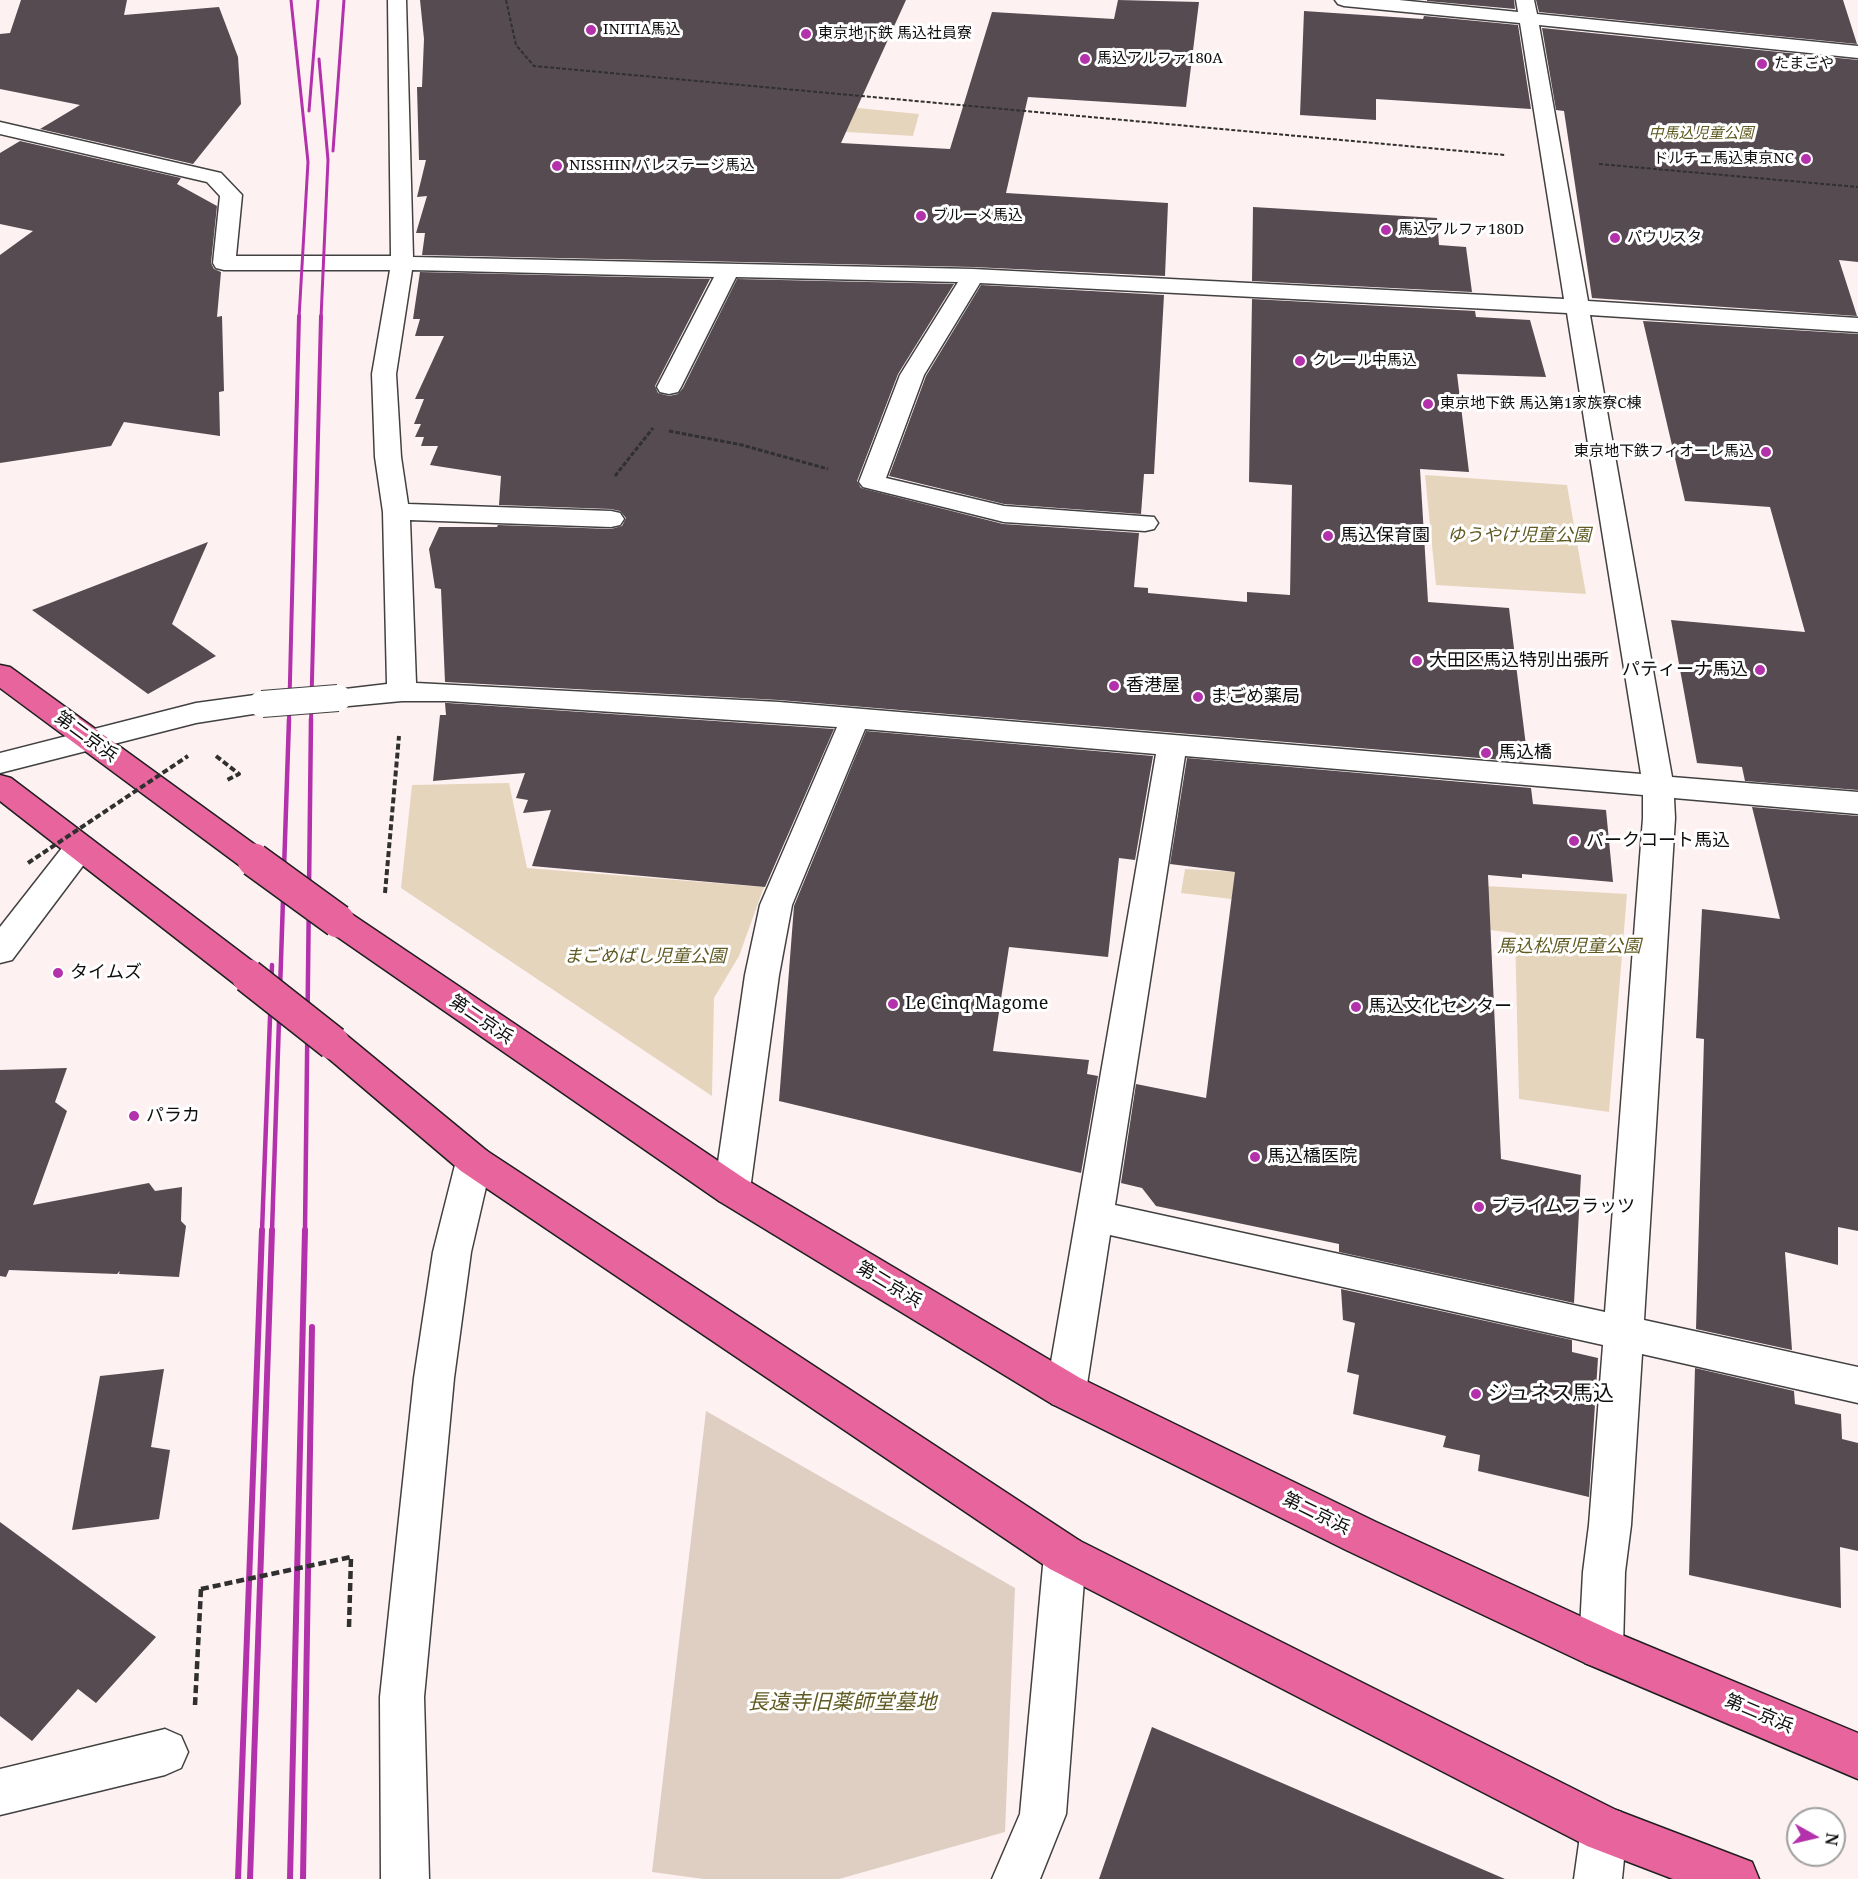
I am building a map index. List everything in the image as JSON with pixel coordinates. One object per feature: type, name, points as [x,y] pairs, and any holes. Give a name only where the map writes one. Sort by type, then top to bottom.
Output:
[{"type":"highway","name":"第二京浜","points":[[0,674],[338,921],[732,1190],[1066,1391],[1361,1536],[1601,1648],[1858,1756]]},
{"type":"highway","points":[[0,785],[333,1043],[474,1161],[1065,1555],[1604,1829],[1735,1879]]},
{"type":"street","points":[[397,0],[402,263],[384,374],[388,457],[396,512],[402,692]]},
{"type":"street","points":[[1344,0],[1527,10],[1858,52]]},
{"type":"street","points":[[1527,10],[1658,784],[1659,818],[1624,1334],[1610,1525],[1604,1572],[1601,1648]]},
{"type":"street","points":[[0,128],[214,177],[231,195],[224,262],[402,263],[973,276],[1577,307],[1858,325]]},
{"type":"street","points":[[669,387],[728,272]]},
{"type":"street","points":[[973,276],[912,375],[872,482],[1004,514],[1145,523]]},
{"type":"street","points":[[396,512],[600,518]]},
{"type":"street","points":[[0,763],[196,713],[262,704],[402,692],[500,694],[855,718],[1858,802]]},
{"type":"street","points":[[732,1190],[762,975],[776,905],[855,718]]},
{"type":"street","points":[[1066,1391],[1172,745]]},
{"type":"street","points":[[0,951],[80,847]]},
{"type":"street","points":[[405,1879],[402,1697],[447,1350],[452,1252],[474,1161]]},
{"type":"street","points":[[1095,1216],[1858,1385]]},
{"type":"street","points":[[1016,1879],[1043,1814],[1065,1555]]},
{"type":"street","points":[[0,1792],[165,1752]]},
{"type":"street","points":[[1599,1879],[1604,1829]]},
{"type":"path","points":[[506,0],[516,45],[534,66],[1858,188]]},
{"type":"path","points":[[600,518],[622,465],[652,428],[742,445],[872,482]]},
{"type":"path","points":[[385,893],[402,692]]},
{"type":"path","points":[[214,755],[239,774],[228,781],[218,774]]},
{"type":"path","points":[[28,863],[188,756],[198,762]]},
{"type":"path","points":[[165,1752],[193,1745],[201,1589],[351,1557]]},
{"type":"green space","points":[[664,89],[919,114],[913,136],[648,120]]},
{"type":"green space","name":"ゆうやけ児童公園","points":[[1425,475],[1567,485],[1586,594],[1436,585]]},
{"type":"green space","name":"まごめばし児童公園","points":[[509,783],[527,868],[764,887],[739,956],[714,998],[712,1096],[401,888],[412,785]]},
{"type":"green space","name":"馬込松原児童公園","points":[[1185,869],[1627,894],[1609,1112],[1519,1099],[1515,933],[1181,893]]},
{"type":"green space","name":"長遠寺旧薬師堂墓地","points":[[706,1411],[1015,1588],[1005,1832],[839,1879],[704,1879],[652,1872]]},
{"type":"building","points":[[21,0],[127,0],[124,15],[219,7],[238,57],[241,104],[193,164],[40,129],[80,105],[0,89],[0,34],[10,33]]},
{"type":"building","points":[[420,0],[906,0],[841,143],[950,149],[992,12],[1114,19],[1118,0],[1199,2],[1186,107],[1028,97],[1006,193],[1168,203],[1165,276],[973,267],[422,255],[425,233],[416,233],[427,196],[417,197],[426,160],[419,160],[417,87],[422,87],[424,39]]},
{"type":"building","points":[[1514,0],[1515,9],[1427,1]]},
{"type":"building","points":[[1536,0],[1843,0],[1857,44],[1539,12]]},
{"type":"building","points":[[1304,11],[1423,19],[1424,16],[1518,25],[1531,109],[1376,99],[1376,120],[1300,115]]},
{"type":"building","points":[[1542,28],[1858,60],[1858,262],[1839,260],[1857,316],[1592,298],[1564,111],[1556,110]]},
{"type":"building","points":[[20,141],[181,178],[177,184],[217,206],[211,263],[214,269],[221,272],[217,317],[222,316],[224,391],[219,392],[220,436],[124,422],[111,446],[0,463],[0,255],[33,231],[0,224],[0,153]]},
{"type":"building","points":[[1253,207],[1437,218],[1439,245],[1466,247],[1472,292],[1252,281]]},
{"type":"building","points":[[420,272],[710,279],[655,386],[658,393],[669,396],[678,394],[683,388],[737,279],[954,284],[898,374],[857,481],[861,488],[1003,524],[1139,533],[1134,587],[1148,588],[1148,593],[1247,602],[1247,592],[1290,595],[1292,485],[1249,482],[1252,299],[1475,311],[1476,317],[1530,320],[1546,377],[1457,374],[1469,472],[1420,469],[1428,602],[1509,608],[1528,762],[779,700],[445,682],[441,589],[435,588],[429,549],[439,527],[497,527],[498,525],[611,529],[622,526],[626,518],[620,511],[611,509],[499,505],[501,476],[430,465],[438,446],[421,446],[424,437],[415,437],[421,424],[414,424],[424,399],[415,399],[444,336],[415,336],[420,319],[413,319]]},
{"type":"building","points":[[981,285],[1164,295],[1154,474],[1144,474],[1141,514],[1004,504],[889,476],[926,376]]},
{"type":"building","points":[[1643,321],[1858,334],[1858,790],[1745,781],[1742,767],[1697,763],[1671,620],[1805,632],[1770,507],[1685,501]]},
{"type":"building","points":[[208,542],[172,624],[216,656],[148,694],[32,610]]},
{"type":"building","points":[[445,703],[834,729],[765,887],[532,866],[551,810],[523,813],[528,800],[516,798],[525,773],[433,781],[440,715],[446,715]]},
{"type":"building","name":"Le Cinq Magome","points":[[866,731],[1153,756],[1135,860],[1119,858],[1108,957],[1009,947],[993,1051],[1089,1060],[1087,1074],[1098,1076],[1081,1173],[779,1101],[794,906]]},
{"type":"building","points":[[1187,758],[1531,788],[1533,804],[1606,810],[1613,882],[1522,874],[1522,878],[1488,875],[1501,1159],[1581,1175],[1574,1303],[1339,1252],[1339,1244],[1156,1206],[1142,1188],[1121,1183],[1136,1084],[1206,1098],[1235,872],[1170,864]]},
{"type":"building","points":[[1752,807],[1858,816],[1858,1231],[1838,1227],[1838,1265],[1785,1252],[1792,1350],[1696,1329],[1704,1039],[1696,1038],[1702,909],[1780,919]]},
{"type":"building","points":[[67,1068],[55,1102],[67,1111],[33,1205],[149,1183],[155,1191],[182,1187],[181,1221],[186,1226],[179,1277],[119,1274],[120,1271],[117,1274],[9,1270],[6,1277],[0,1276],[0,1070]]},
{"type":"building","name":"ジュネス馬込","points":[[1341,1289],[1572,1340],[1572,1352],[1598,1358],[1589,1497],[1478,1471],[1480,1455],[1443,1447],[1446,1436],[1353,1414],[1359,1375],[1347,1372],[1355,1323],[1343,1320]]},
{"type":"building","points":[[1695,1368],[1794,1391],[1795,1404],[1841,1414],[1842,1439],[1858,1443],[1858,1551],[1840,1547],[1841,1608],[1689,1575]]},
{"type":"building","points":[[164,1369],[151,1447],[170,1450],[159,1519],[72,1530],[100,1376]]},
{"type":"building","points":[[0,1522],[156,1637],[96,1703],[78,1689],[32,1741],[0,1716]]},
{"type":"building","points":[[1152,1727],[1505,1879],[1099,1879]]},
{"type":"railway","points":[[291,0],[308,162],[299,318]]},
{"type":"railway","points":[[309,111],[318,0]]},
{"type":"railway","points":[[333,151],[344,0]]},
{"type":"railway","points":[[319,59],[328,160],[321,318]]},
{"type":"railway","points":[[289,720],[299,316]]},
{"type":"railway","points":[[311,720],[321,316]]},
{"type":"railway","points":[[272,1231],[289,719]]},
{"type":"railway","points":[[305,1231],[311,719]]},
{"type":"railway","points":[[262,1231],[272,965]]},
{"type":"railway","points":[[238,1879],[262,1230]]},
{"type":"railway","points":[[250,1879],[272,1230]]},
{"type":"railway","points":[[290,1879],[305,1230]]},
{"type":"railway","points":[[303,1879],[312,1327]]},
{"type":"place","name":"INITIA馬込","points":[[591,30]]},
{"type":"place","name":"東京地下鉄 馬込社員寮","points":[[806,34]]},
{"type":"place","name":"馬込アルファ180A","points":[[1085,59]]},
{"type":"place","name":"たまごや","points":[[1762,64]]},
{"type":"place","name":"ドルチェ馬込東京NC","points":[[1806,159]]},
{"type":"place","name":"NISSHIN パレステージ馬込","points":[[557,166]]},
{"type":"place","name":"ブルーメ馬込","points":[[921,216]]},
{"type":"place","name":"馬込アルファ180D","points":[[1386,230]]},
{"type":"place","name":"パウリスタ","points":[[1615,238]]},
{"type":"place","name":"クレール中馬込","points":[[1300,361]]},
{"type":"place","name":"東京地下鉄 馬込第1家族寮C棟","points":[[1428,404]]},
{"type":"place","name":"東京地下鉄フィオーレ馬込","points":[[1766,452]]},
{"type":"place","name":"馬込保育園","points":[[1328,536]]},
{"type":"place","name":"大田区馬込特別出張所","points":[[1417,661]]},
{"type":"place","name":"パティーナ馬込","points":[[1760,670]]},
{"type":"place","name":"香港屋","points":[[1114,686]]},
{"type":"place","name":"まごめ薬局","points":[[1198,697]]},
{"type":"place","name":"馬込橋","points":[[1486,753]]},
{"type":"place","name":"パークコート馬込","points":[[1574,841]]},
{"type":"place","name":"タイムズ","points":[[58,973]]},
{"type":"place","name":"Le Cinq Magome","points":[[893,1004]]},
{"type":"place","name":"馬込文化センター","points":[[1356,1007]]},
{"type":"place","name":"パラカ","points":[[134,1116]]},
{"type":"place","name":"馬込橋医院","points":[[1255,1157]]},
{"type":"place","name":"プライムフラッツ","points":[[1479,1207]]},
{"type":"place","name":"ジュネス馬込","points":[[1476,1394]]},
{"type":"park label","name":"中馬込児童公園","points":[[1701,134]]}]
